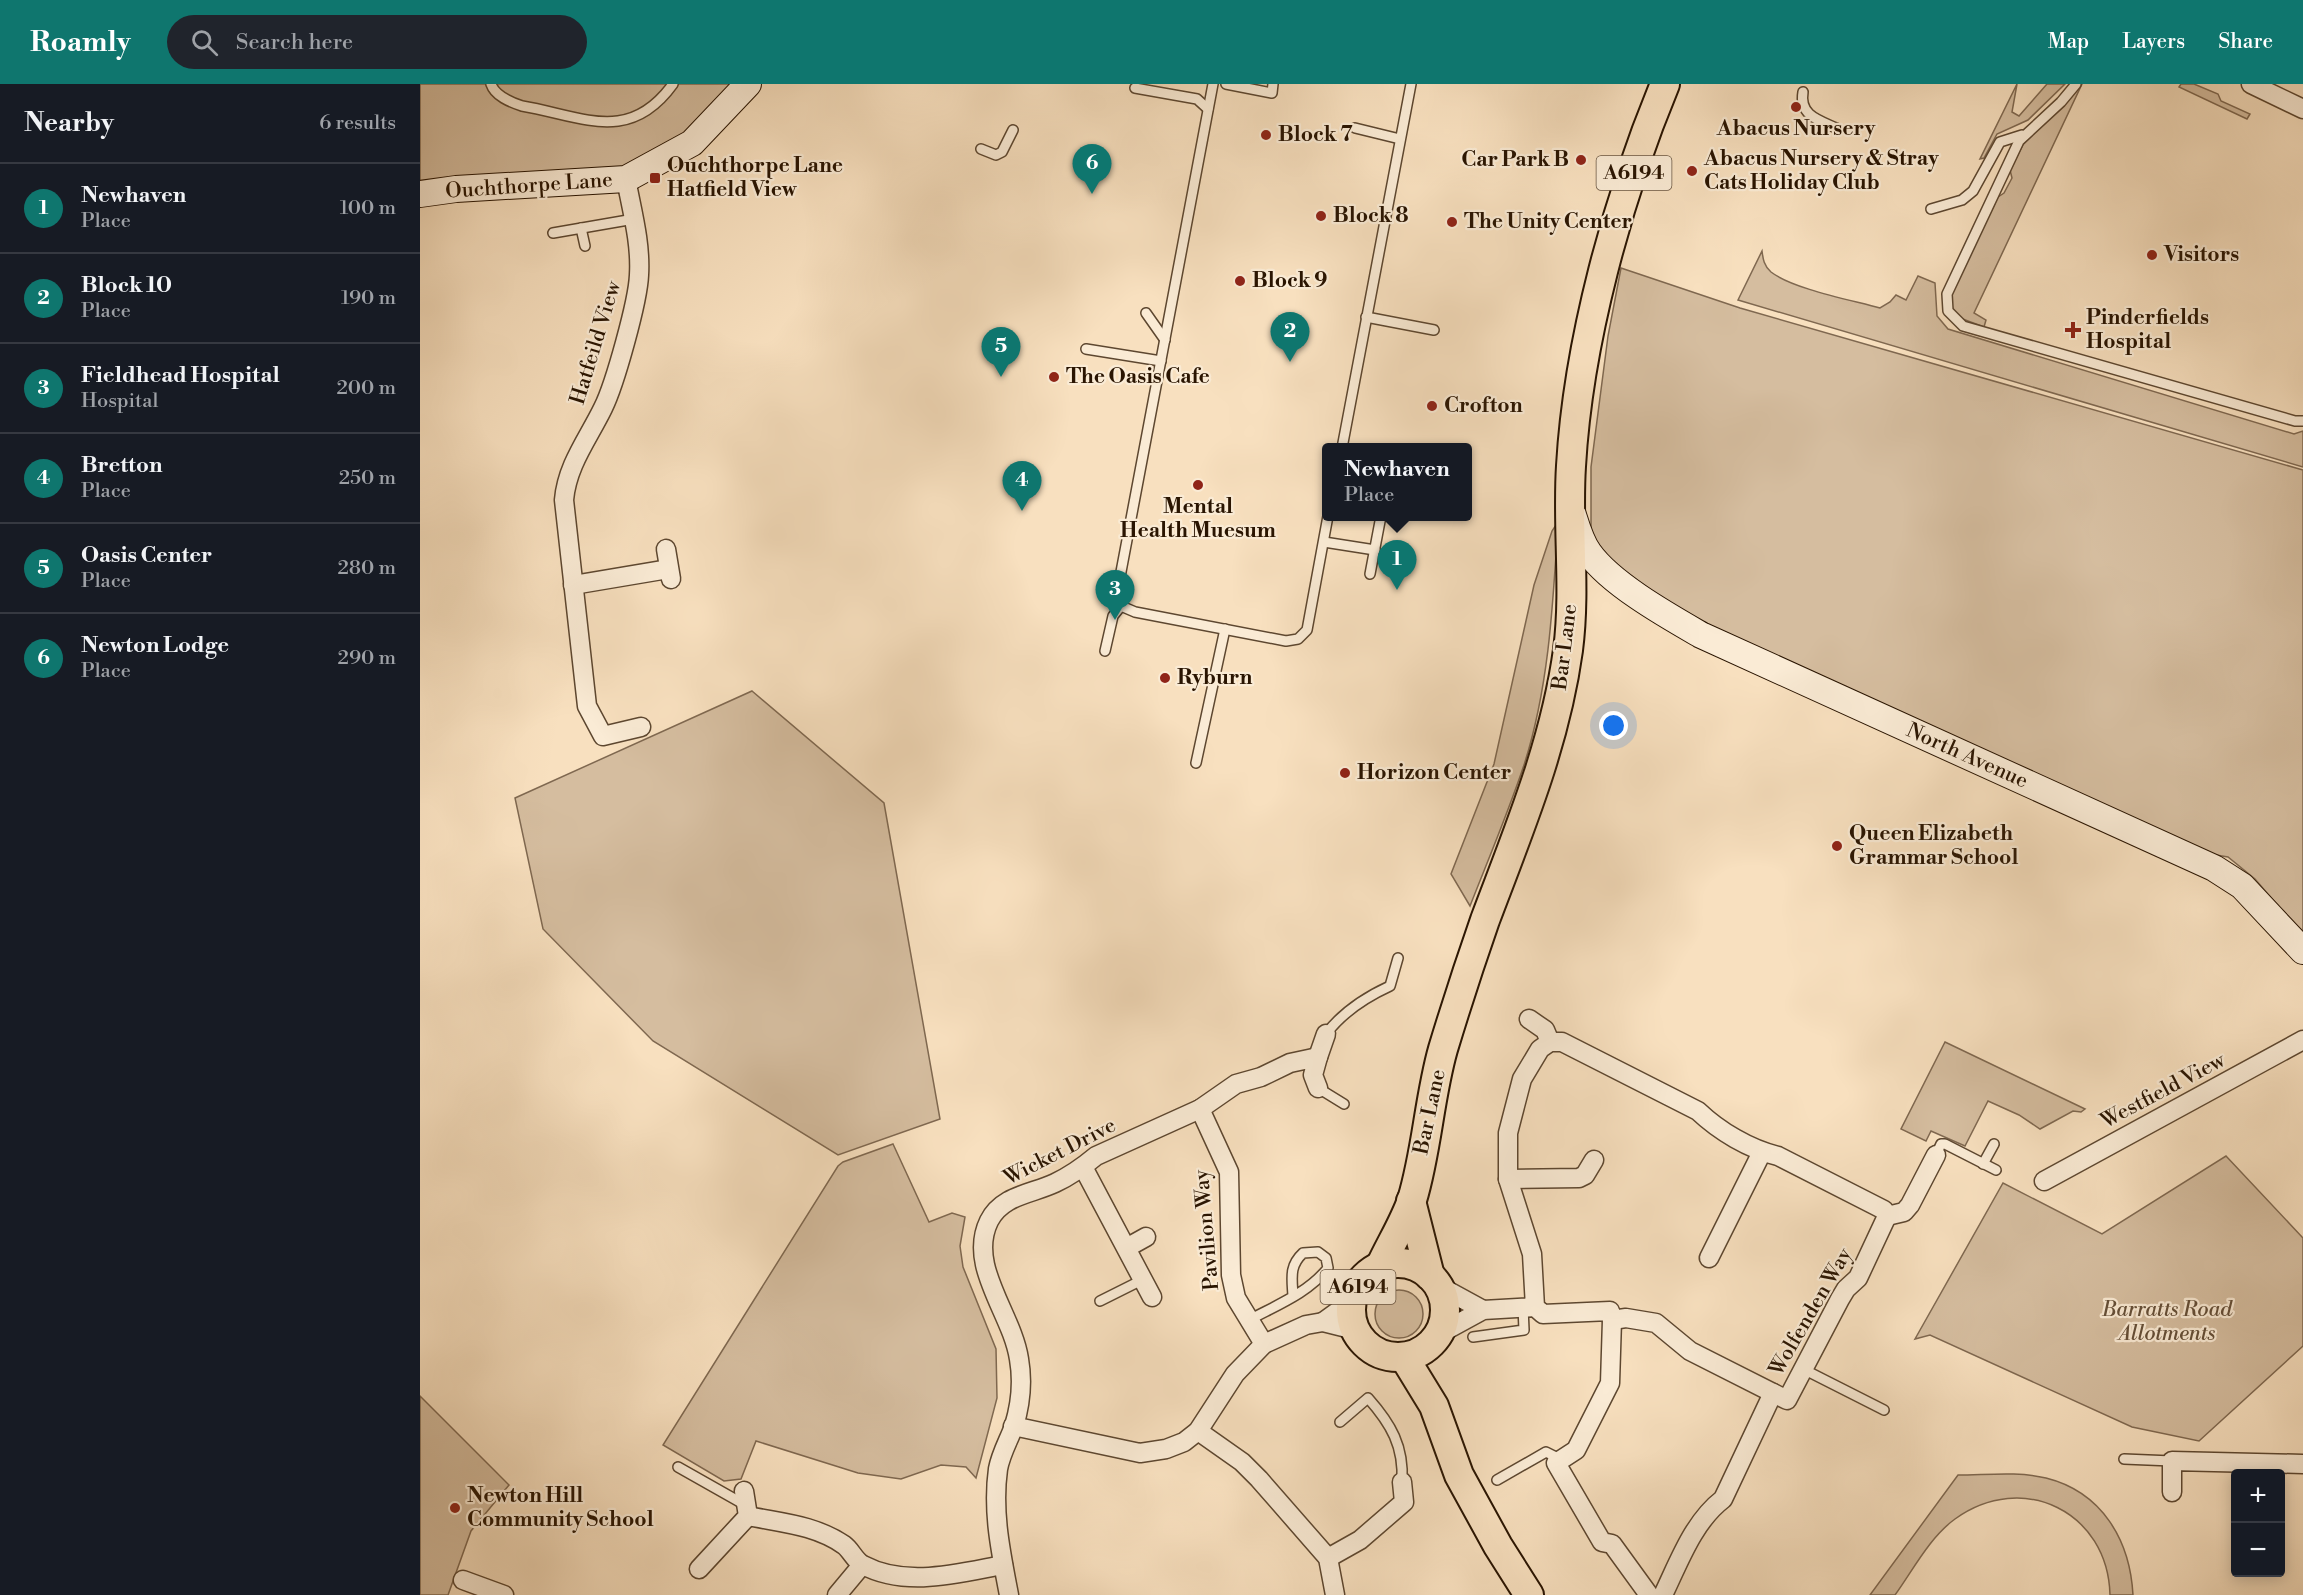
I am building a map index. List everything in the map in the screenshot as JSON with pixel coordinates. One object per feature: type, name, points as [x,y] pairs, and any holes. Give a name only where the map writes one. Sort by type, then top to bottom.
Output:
[{"type":"main road","name":"Bar Lane","points":[[1380,1267],[1411,1201],[1442,1053],[1484,923],[1528,811],[1555,719],[1568,649],[1572,589],[1571,466],[1587,343],[1625,201],[1650,120],[1665,84]]},
{"type":"main road","name":"Bar Lane","points":[[1411,1201],[1435,1281]]},
{"type":"main road","name":"A6194","points":[[1434,1406],[1436,1338],[1445,1312],[1435,1281],[1407,1264],[1380,1267],[1363,1280],[1352,1301],[1351,1316],[1355,1330],[1363,1342],[1375,1351],[1389,1357],[1404,1357],[1434,1406],[1460,1475],[1498,1546],[1529,1595]]},
{"type":"main road","points":[[1404,1357],[1421,1352],[1436,1338]]},
{"type":"street","name":"Ouchthorpe Lane","points":[[420,195],[456,189],[626,180],[692,143],[748,84]]},
{"type":"street","points":[[2251,84],[2303,109]]},
{"type":"street","name":"Hatfeild View","points":[[626,180],[634,219],[639,278],[624,340],[604,406],[566,483],[564,500],[587,706],[603,736],[641,727]]},
{"type":"street","name":"North Avenue","points":[[1572,514],[1589,553],[1617,579],[1701,635],[2214,868],[2242,886],[2303,951]]},
{"type":"street","points":[[573,585],[670,575],[666,549]]},
{"type":"street","points":[[1572,589],[1592,578],[1617,579]]},
{"type":"street","points":[[1529,1019],[1545,1030],[1550,1042]]},
{"type":"street","points":[[1318,1088],[1313,1075],[1326,1034]]},
{"type":"street","name":"Westfield View","points":[[2044,1181],[2303,1041]]},
{"type":"street","points":[[1529,1307],[1532,1254],[1508,1179],[1509,1133],[1522,1079],[1540,1048],[1550,1042],[1562,1042],[1698,1111],[1712,1125],[1762,1152],[1778,1156],[1884,1210],[1887,1216],[1904,1212],[1910,1205],[1936,1155]]},
{"type":"street","name":"Wicket Drive","points":[[1009,1595],[996,1534],[998,1471],[1023,1386],[1019,1356],[983,1262],[983,1236],[991,1218],[1015,1196],[1053,1184],[1083,1167],[1096,1156],[1200,1109],[1236,1084],[1261,1077],[1290,1063],[1318,1057]]},
{"type":"street","name":"Pavilion Way","points":[[1200,1109],[1228,1172],[1231,1275],[1236,1298],[1263,1344]]},
{"type":"street","points":[[1709,1258],[1762,1152]]},
{"type":"street","points":[[1508,1179],[1579,1178],[1585,1175],[1594,1160]]},
{"type":"street","points":[[1083,1167],[1128,1247],[1152,1297]]},
{"type":"street","name":"Wolfenden Way","points":[[1436,1338],[1483,1310],[1529,1307],[1543,1314],[1610,1311],[1612,1320],[1626,1318],[1656,1323],[1690,1351],[1787,1400],[1846,1289],[1858,1278],[1887,1216]]},
{"type":"street","points":[[1128,1247],[1146,1237]]},
{"type":"street","points":[[1435,1281],[1483,1310]]},
{"type":"street","points":[[1323,1322],[1352,1301]]},
{"type":"street","points":[[1612,1320],[1610,1383],[1576,1450],[1556,1463],[1602,1542],[1612,1544],[1652,1595],[1700,1522],[1711,1508],[1723,1499],[1773,1393]]},
{"type":"street","points":[[1013,1426],[1140,1453],[1166,1449],[1184,1442],[1198,1431],[1235,1374],[1263,1344],[1306,1325],[1323,1322],[1355,1330]]},
{"type":"street","points":[[1198,1431],[1242,1462],[1328,1558],[1335,1595]]},
{"type":"street","points":[[2172,1492],[2172,1461],[2303,1464]]},
{"type":"street","points":[[1328,1558],[1360,1540],[1404,1502],[1402,1482]]},
{"type":"street","points":[[699,1569],[746,1504],[816,1529],[846,1546],[862,1565],[911,1577],[931,1578],[1003,1565]]},
{"type":"street","points":[[837,1595],[862,1565]]},
{"type":"street","points":[[463,1580],[504,1595]]},
{"type":"lane","points":[[491,84],[493,89],[509,102],[610,124],[629,120],[647,112],[673,84]]},
{"type":"lane","points":[[1105,651],[1111,623],[1121,606],[1117,593],[1213,84]]},
{"type":"lane","points":[[1226,84],[1272,93],[1273,84]]},
{"type":"lane","points":[[1342,443],[1411,84]]},
{"type":"lane","points":[[2076,84],[2061,102],[2019,141],[1947,294],[1948,311],[1955,320],[1972,328],[2295,422],[2303,421]]},
{"type":"lane","points":[[1135,88],[1197,99],[1208,109]]},
{"type":"lane","points":[[1803,92],[1801,102],[1804,110],[1815,119],[1836,128]]},
{"type":"lane","points":[[1355,128],[1400,140]]},
{"type":"lane","points":[[981,149],[996,155],[1002,152],[1013,130]]},
{"type":"lane","points":[[1931,209],[1962,200],[1973,191],[2000,142],[2026,134]]},
{"type":"lane","points":[[553,233],[634,219]]},
{"type":"lane","points":[[581,228],[585,246]]},
{"type":"lane","points":[[1146,313],[1165,340]]},
{"type":"lane","points":[[1366,317],[1434,330]]},
{"type":"lane","points":[[1086,349],[1161,361]]},
{"type":"lane","points":[[1121,606],[1135,612],[1225,629],[1286,640],[1298,639],[1307,630],[1328,521]]},
{"type":"lane","points":[[1370,574],[1380,521]]},
{"type":"lane","points":[[1324,542],[1375,550]]},
{"type":"lane","points":[[1196,763],[1225,629]]},
{"type":"lane","points":[[1326,1034],[1336,1020],[1373,993],[1390,986],[1398,958]]},
{"type":"lane","points":[[1318,1088],[1344,1104]]},
{"type":"lane","points":[[1936,1155],[1941,1144],[1945,1144],[1996,1170]]},
{"type":"lane","points":[[1983,1164],[1994,1144]]},
{"type":"lane","points":[[1249,1320],[1293,1296],[1316,1282],[1328,1268],[1326,1258],[1318,1252],[1303,1253],[1293,1266],[1290,1274],[1293,1296]]},
{"type":"lane","points":[[1100,1301],[1144,1279]]},
{"type":"lane","points":[[1473,1337],[1524,1330],[1529,1307]]},
{"type":"lane","points":[[1803,1369],[1884,1410]]},
{"type":"lane","points":[[1340,1422],[1368,1398],[1395,1435],[1402,1453],[1402,1482]]},
{"type":"lane","points":[[1497,1480],[1546,1452],[1562,1460]]},
{"type":"lane","points":[[2124,1459],[2172,1461]]},
{"type":"lane","points":[[678,1467],[746,1504]]},
{"type":"green space","points":[[420,84],[748,84],[660,163],[420,194]]},
{"type":"green space","points":[[2017,84],[2012,112],[2019,116],[2047,84],[2065,84],[2028,120],[1997,134],[1984,158],[1980,159]]},
{"type":"green space","points":[[2077,84],[2082,84],[1974,313],[1986,320],[1984,327],[1960,318],[1951,306],[1952,292],[1998,197],[2004,193],[2012,178],[2010,170],[2030,131]]},
{"type":"green space","points":[[2181,84],[2194,84],[2218,94],[2221,101],[2250,114],[2247,119],[2179,87]]},
{"type":"green space","points":[[1762,251],[1763,260],[1771,272],[1793,284],[1880,308],[1896,295],[1906,300],[1918,276],[1935,283],[1937,316],[1948,329],[2294,434],[2303,431],[2303,467],[1738,300]]},
{"type":"green space","points":[[1621,268],[1740,308],[2303,470],[2303,935],[2255,879],[2228,857],[2210,854],[1683,616],[1604,559],[1591,532],[1591,467],[1608,336]]},
{"type":"green space","points":[[1558,522],[1548,645],[1539,706],[1524,765],[1470,906],[1451,874],[1494,764],[1534,585],[1552,531]]},
{"type":"green space","points":[[752,691],[884,803],[940,1119],[838,1155],[653,1041],[543,929],[515,798]]},
{"type":"green space","points":[[1945,1042],[2085,1109],[2081,1112],[2073,1111],[2040,1129],[2019,1115],[1988,1101],[1965,1146],[1931,1131],[1926,1141],[1901,1129]]},
{"type":"green space","points":[[893,1144],[929,1222],[952,1213],[965,1217],[960,1246],[963,1267],[996,1349],[997,1398],[976,1478],[966,1467],[941,1465],[901,1479],[858,1473],[756,1441],[741,1479],[724,1481],[663,1445],[838,1166],[843,1162]]},
{"type":"green space","name":"Barratts Road Allotments","points":[[2226,1156],[2303,1238],[2303,1346],[2199,1441],[2132,1427],[1930,1335],[1915,1339],[2003,1183],[2102,1234]]},
{"type":"green space","points":[[1394,1290],[1404,1290],[1416,1297],[1423,1309],[1423,1319],[1416,1331],[1404,1338],[1394,1338],[1379,1327],[1375,1319],[1375,1309],[1386,1294]]},
{"type":"green space","name":"Newton Hill Community School","points":[[420,1396],[509,1485],[471,1531],[448,1595],[420,1595]]},
{"type":"green space","points":[[1958,1475],[2035,1476],[2066,1485],[2083,1494],[2109,1521],[2119,1538],[2131,1575],[2133,1595],[2110,1595],[2106,1566],[2094,1541],[2078,1522],[2057,1508],[2033,1500],[2008,1499],[1981,1505],[1946,1526],[1930,1544],[1895,1595],[1870,1595]]},
{"type":"place","name":"Abacus Nursery","points":[[1796,107]]},
{"type":"place","name":"Block 7","points":[[1266,135]]},
{"type":"place","name":"Car Park B","points":[[1581,160]]},
{"type":"place","name":"Abacus Nursery & Stray Cats Holiday Club","points":[[1692,171]]},
{"type":"place","name":"Ouchthorpe Lane Hatfield View","points":[[655,178]]},
{"type":"place","name":"Newton Lodge","points":[[1092,194]]},
{"type":"place","name":"Block 8","points":[[1321,216]]},
{"type":"place","name":"The Unity Center","points":[[1452,222]]},
{"type":"place","name":"Visitors","points":[[2152,255]]},
{"type":"place","name":"Block 9","points":[[1240,281]]},
{"type":"place","name":"Pinderfields Hospital","points":[[2073,330]]},
{"type":"place","name":"Block 10","points":[[1290,362]]},
{"type":"place","name":"Oasis Center","points":[[1001,377]]},
{"type":"place","name":"The Oasis Cafe","points":[[1054,377]]},
{"type":"place","name":"Crofton","points":[[1432,406]]},
{"type":"place","name":"Mental Health Muesum","points":[[1198,485]]},
{"type":"place","name":"Bretton","points":[[1022,511]]},
{"type":"place","name":"Newhaven","points":[[1397,590]]},
{"type":"place","name":"Fieldhead Hospital","points":[[1115,620]]},
{"type":"place","name":"Ryburn","points":[[1165,678]]},
{"type":"place","name":"Horizon Center","points":[[1345,773]]},
{"type":"place","name":"Queen Elizabeth Grammar School","points":[[1837,846]]},
{"type":"place","name":"Newton Hill Community School","points":[[455,1508]]}]
